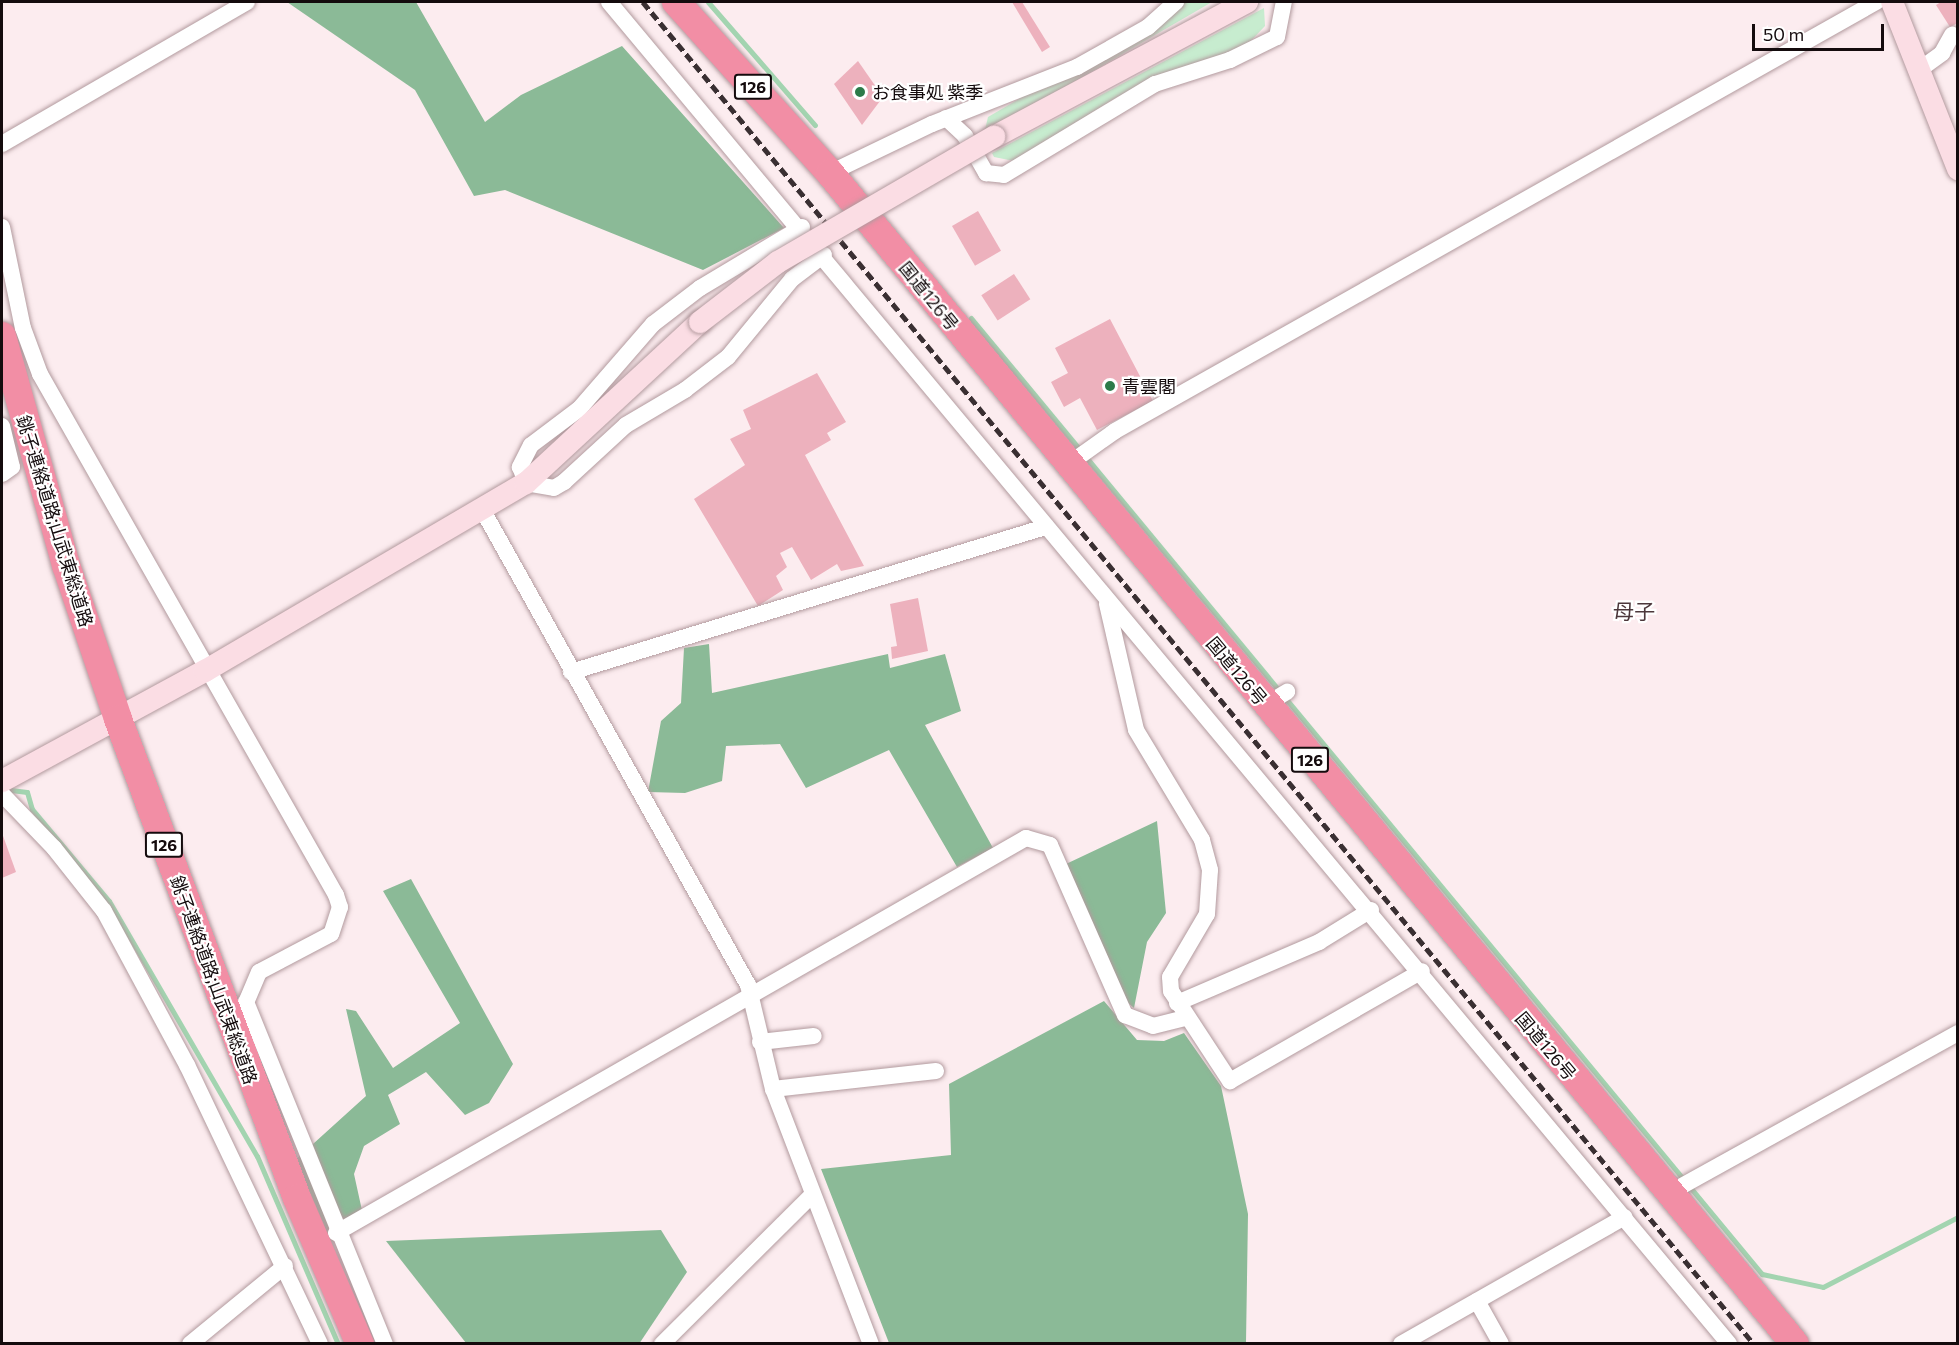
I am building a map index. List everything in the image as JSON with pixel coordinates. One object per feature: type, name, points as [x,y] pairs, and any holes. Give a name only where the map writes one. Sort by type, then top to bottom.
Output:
[{"type":"highway","name":"国道126号","points":[[676,2],[830,173],[867,219],[1077,457],[1682,1186],[1795,1344]]},
{"type":"highway","name":"銚子連絡道路;山武東総道路","points":[[2,336],[66,565],[118,719],[297,1198],[360,1344]]},
{"type":"street","points":[[2,144],[247,2]]},
{"type":"street","points":[[609,2],[801,227],[1107,601],[1422,971],[1729,1344]]},
{"type":"street","points":[[830,173],[946,118],[1077,67],[1148,27],[1176,2]]},
{"type":"street","points":[[2,781],[205,671],[526,483],[700,322],[778,262],[994,136],[1247,2]]},
{"type":"street","points":[[946,118],[965,136],[986,173],[1004,176],[1155,84],[1230,60],[1277,37],[1284,2]]},
{"type":"street","points":[[1077,457],[1876,2]]},
{"type":"street","points":[[1892,2],[1958,169]]},
{"type":"street","points":[[1919,70],[1942,53],[1952,35]]},
{"type":"street","points":[[526,483],[554,488],[564,482],[626,425],[694,384],[728,357],[792,279],[867,219]]},
{"type":"street","points":[[2,227],[23,327],[40,374],[205,671],[340,907],[331,934],[259,972],[246,1002],[336,1233],[385,1344]]},
{"type":"street","points":[[526,483],[520,467],[524,455],[579,409],[653,324],[700,288],[801,227]]},
{"type":"street","points":[[2,426],[12,467],[2,474]]},
{"type":"street","points":[[482,509],[752,994],[760,1042],[773,1089],[812,1195],[822,1208],[871,1344]]},
{"type":"street","points":[[571,672],[1047,527]]},
{"type":"street","points":[[1107,601],[1136,730],[1202,840],[1210,870],[1207,914],[1170,977],[1177,1003],[1230,1081],[1422,971]]},
{"type":"street","points":[[2,794],[54,848],[104,911],[285,1266],[320,1344]]},
{"type":"street","points":[[336,1233],[1026,838],[1037,838],[1050,845],[1125,1015],[1153,1026],[1186,1018]]},
{"type":"street","points":[[1177,1003],[1319,942],[1371,910]]},
{"type":"street","points":[[1682,1186],[1958,1033]]},
{"type":"street","points":[[760,1042],[814,1036]]},
{"type":"street","points":[[773,1089],[936,1071]]},
{"type":"street","points":[[662,1344],[812,1195]]},
{"type":"street","points":[[1401,1344],[1625,1217]]},
{"type":"street","points":[[190,1344],[285,1266]]},
{"type":"street","points":[[1477,1301],[1501,1344]]},
{"type":"green space","points":[[287,2],[416,2],[485,122],[521,95],[622,46],[784,228],[703,270],[505,190],[474,196],[415,90]]},
{"type":"green space","points":[[1184,2],[1212,2],[984,134],[988,117]]},
{"type":"green space","points":[[1264,8],[1265,26],[1244,48],[1117,97],[1014,161],[994,157],[992,153]]},
{"type":"green space","points":[[709,644],[712,693],[888,654],[890,668],[945,654],[961,711],[925,725],[993,848],[957,867],[889,750],[806,788],[780,744],[726,746],[722,781],[685,793],[648,792],[661,721],[681,703],[684,648]]},
{"type":"green space","points":[[1157,821],[1166,913],[1147,942],[1134,1008],[1122,998],[1066,864]]},
{"type":"green space","points":[[411,879],[513,1064],[489,1103],[465,1115],[426,1072],[388,1095],[400,1124],[364,1146],[354,1174],[363,1215],[320,1235],[292,1163],[366,1096],[346,1009],[356,1011],[393,1068],[460,1023],[383,891]]},
{"type":"green space","points":[[1104,1001],[1137,1040],[1164,1041],[1184,1033],[1221,1086],[1248,1214],[1246,1343],[889,1343],[821,1169],[951,1155],[949,1084]]},
{"type":"green space","points":[[661,1230],[687,1272],[639,1344],[466,1343],[386,1241]]},
{"type":"building","points":[[1012,2],[1022,2],[1050,47],[1042,52]]},
{"type":"building","points":[[1941,2],[1958,2],[1958,23],[1950,27],[1936,5]]},
{"type":"building","name":"お食事処 紫季","points":[[858,61],[883,97],[862,125],[834,84]]},
{"type":"building","points":[[978,211],[1001,251],[975,266],[952,226]]},
{"type":"building","points":[[1014,274],[1030,299],[998,320],[981,295]]},
{"type":"building","name":"青雲閣","points":[[1110,319],[1153,401],[1097,430],[1080,398],[1064,407],[1051,382],[1068,373],[1055,348]]},
{"type":"building","points":[[817,373],[846,422],[827,433],[831,440],[805,455],[864,566],[841,571],[837,564],[811,580],[792,547],[780,553],[787,567],[776,576],[783,590],[758,606],[694,499],[745,465],[730,439],[751,429],[743,410]]},
{"type":"building","points":[[918,598],[928,651],[892,659],[891,647],[897,646],[890,604]]},
{"type":"building","points":[[2,833],[16,872],[2,878]]},
{"type":"waterway","points":[[708,2],[815,125]]},
{"type":"waterway","points":[[971,318],[1762,1274],[1823,1287],[1958,1217]]},
{"type":"waterway","points":[[3,789],[27,792],[32,809],[109,901],[257,1156],[338,1344]]},
{"type":"railway","points":[[643,2],[1754,1344]]},
{"type":"place","name":"お食事処 紫季","points":[[860,92]]},
{"type":"place","name":"青雲閣","points":[[1110,386]]},
{"type":"district","name":"母子","points":[[1634,611]]}]
